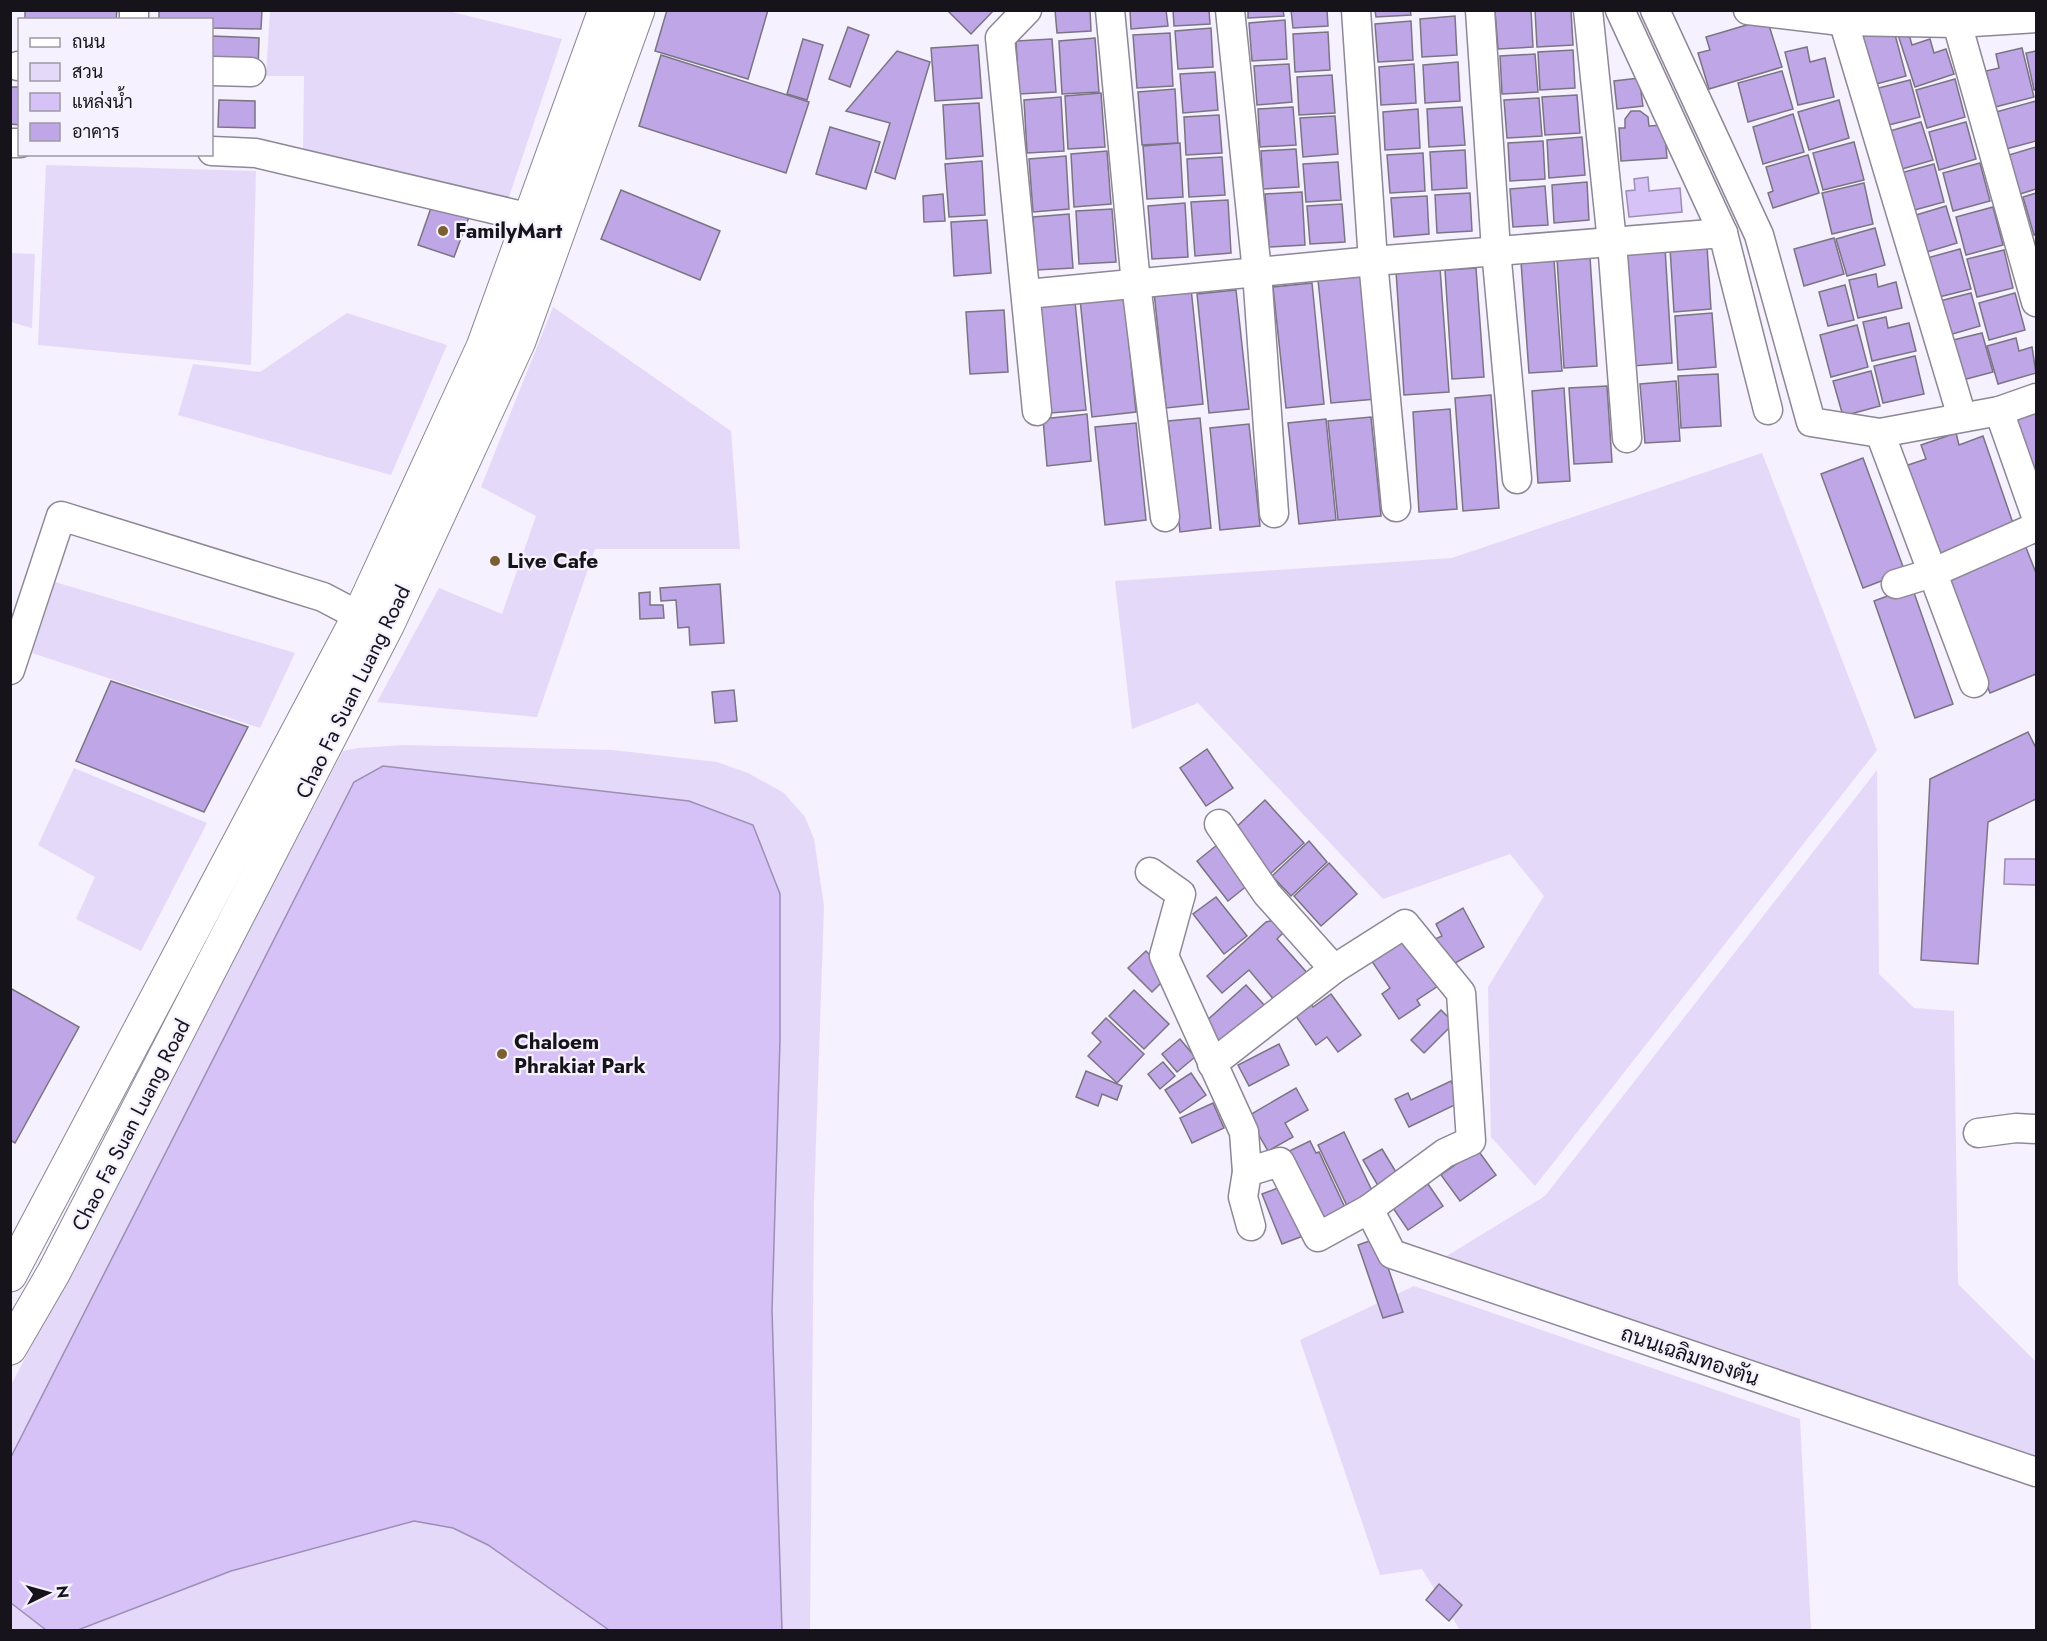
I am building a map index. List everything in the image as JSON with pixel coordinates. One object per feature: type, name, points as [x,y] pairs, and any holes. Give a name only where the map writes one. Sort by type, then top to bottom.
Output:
[{"type":"main road","name":"Chao Fa Suan Luang Road","points":[[16,1264],[359,616],[483,346],[605,10]]},
{"type":"main road","name":"Chao Fa Suan Luang Road","points":[[10,1348],[54,1272],[337,727],[398,603],[519,341],[638,10]]},
{"type":"main road","points":[[16,1264],[54,1272]]},
{"type":"street","points":[[1027,10],[1000,38],[1037,411]]},
{"type":"street","points":[[1110,10],[1136,284],[1165,517]]},
{"type":"street","points":[[1230,10],[1257,272],[1274,513]]},
{"type":"street","points":[[1356,10],[1373,261],[1396,507]]},
{"type":"street","points":[[1480,10],[1496,250],[1517,479]]},
{"type":"street","points":[[1588,10],[1612,242],[1627,438]]},
{"type":"street","points":[[1620,10],[1723,234],[1768,410]]},
{"type":"street","points":[[1655,10],[1759,235],[1811,422],[1880,433],[1999,411],[2037,398]]},
{"type":"street","points":[[1748,10],[1957,23],[2037,18]]},
{"type":"street","points":[[1840,16],[1962,417]]},
{"type":"street","points":[[1957,23],[2037,302]]},
{"type":"street","points":[[213,71],[251,72]]},
{"type":"street","points":[[213,151],[256,153],[531,218]]},
{"type":"street","points":[[1027,294],[1496,250],[1723,234]]},
{"type":"street","points":[[1999,411],[2037,516]]},
{"type":"street","points":[[1880,433],[1974,683]]},
{"type":"street","points":[[10,670],[61,516],[324,597],[359,616]]},
{"type":"street","points":[[1896,584],[1932,573],[2037,527]]},
{"type":"street","points":[[1219,824],[1267,894],[1334,969]]},
{"type":"street","points":[[1150,872],[1181,894],[1164,956],[1244,1132],[1247,1172],[1243,1197],[1251,1226]]},
{"type":"street","points":[[1212,1064],[1334,969],[1405,924],[1461,993],[1471,1141],[1445,1153],[1369,1209],[1318,1237],[1280,1162],[1247,1172]]},
{"type":"street","points":[[1978,1133],[2016,1128],[2037,1129]]},
{"type":"street","name":"ถนนเฉลิมทองตัน","points":[[1369,1209],[1392,1254],[2037,1472]]},
{"type":"green space","points":[[270,11],[448,11],[562,39],[508,200],[303,151],[304,76],[266,76]]},
{"type":"green space","points":[[46,165],[256,171],[251,365],[38,345]]},
{"type":"green space","points":[[11,253],[35,254],[32,328],[11,322]]},
{"type":"green space","points":[[553,307],[731,431],[740,549],[595,549],[537,717],[377,702],[439,588],[502,614],[536,516],[481,487]]},
{"type":"green space","points":[[347,313],[447,345],[391,475],[178,415],[193,364],[260,372]]},
{"type":"green space","points":[[1762,453],[1877,750],[1535,1186],[1491,1137],[1488,987],[1544,896],[1510,854],[1383,899],[1198,703],[1132,729],[1115,581],[1452,558]]},
{"type":"green space","points":[[55,582],[295,653],[260,728],[32,653]]},
{"type":"green space","name":"Chaloem Phrakiat Park","points":[[404,745],[612,750],[717,762],[748,773],[784,793],[805,817],[814,839],[824,906],[814,1201],[810,1630],[11,1630],[10,1387],[343,751]]},
{"type":"green space","points":[[74,768],[207,823],[141,951],[76,919],[95,877],[38,845]]},
{"type":"green space","points":[[1877,770],[1879,974],[1914,1008],[1954,1011],[1958,1284],[2036,1362],[2036,1457],[1445,1257],[1545,1196]]},
{"type":"green space","points":[[1414,1286],[1800,1419],[1811,1630],[1460,1630],[1422,1569],[1380,1575],[1300,1340]]},
{"type":"water","points":[[1648,177],[1649,191],[1680,188],[1682,212],[1629,217],[1626,191],[1635,190],[1634,179]]},
{"type":"water","name":"Chaloem Phrakiat Park","points":[[383,766],[689,801],[753,825],[780,894],[780,1040],[772,1311],[782,1630],[609,1630],[488,1545],[453,1528],[414,1521],[231,1571],[78,1630],[46,1630],[11,1603],[11,1457],[354,782]]},
{"type":"water","points":[[2005,859],[2036,859],[2036,885],[2004,884]]},
{"type":"building","points":[[25,10],[117,10],[116,18],[25,18]]},
{"type":"building","points":[[159,10],[262,10],[261,29],[213,28],[213,18],[159,18]]},
{"type":"building","points":[[667,10],[768,10],[748,79],[655,51]]},
{"type":"building","points":[[947,10],[994,10],[971,34]]},
{"type":"building","points":[[1055,10],[1090,10],[1091,31],[1057,33]]},
{"type":"building","points":[[1130,10],[1166,10],[1168,26],[1131,29]]},
{"type":"building","points":[[1173,10],[1209,10],[1210,24],[1174,26]]},
{"type":"building","points":[[1248,10],[1283,10],[1284,16],[1248,18]]},
{"type":"building","points":[[1291,10],[1327,10],[1328,26],[1293,28]]},
{"type":"building","points":[[1375,10],[1410,10],[1411,15],[1376,17]]},
{"type":"building","points":[[1531,10],[1533,47],[1498,49],[1495,11]]},
{"type":"building","points":[[1535,10],[1571,10],[1573,45],[1537,47]]},
{"type":"building","points":[[1455,16],[1457,55],[1422,57],[1420,19]]},
{"type":"building","points":[[1767,19],[1782,67],[1709,89],[1698,53],[1710,50],[1706,37]]},
{"type":"building","points":[[1285,20],[1287,59],[1252,61],[1249,23]]},
{"type":"building","points":[[1411,21],[1413,60],[1378,62],[1375,24]]},
{"type":"building","points":[[848,27],[869,35],[850,87],[829,79]]},
{"type":"building","points":[[1893,27],[1906,76],[1865,87],[1852,38]]},
{"type":"building","points":[[1211,28],[1213,67],[1178,69],[1175,31]]},
{"type":"building","points":[[1908,31],[1912,45],[1930,39],[1934,53],[1946,49],[1954,74],[1915,87],[1898,35]]},
{"type":"building","points":[[1328,32],[1330,70],[1295,72],[1293,34]]},
{"type":"building","points":[[1170,33],[1173,86],[1137,88],[1133,35]]},
{"type":"building","points":[[213,36],[259,38],[258,71],[213,69]]},
{"type":"building","points":[[1095,38],[1099,92],[1062,94],[1059,41]]},
{"type":"building","points":[[803,39],[823,45],[807,100],[787,94]]},
{"type":"building","points":[[1052,39],[1056,92],[1019,94],[1016,41]]},
{"type":"building","points":[[978,45],[982,98],[935,101],[931,48]]},
{"type":"building","points":[[1807,47],[1810,62],[1825,58],[1834,97],[1798,105],[1785,52]]},
{"type":"building","points":[[2022,48],[2034,97],[1995,107],[1986,71],[1999,68],[1996,54]]},
{"type":"building","points":[[1573,50],[1575,88],[1540,90],[1538,52]]},
{"type":"building","points":[[897,51],[930,62],[895,179],[875,172],[890,123],[846,111]]},
{"type":"building","points":[[2036,51],[2036,90],[2034,90],[2026,53]]},
{"type":"building","points":[[1535,54],[1538,92],[1502,94],[1500,56]]},
{"type":"building","points":[[661,55],[809,102],[786,173],[639,126]]},
{"type":"building","points":[[1458,62],[1460,101],[1425,103],[1423,65]]},
{"type":"building","points":[[1289,64],[1292,102],[1257,105],[1254,66]]},
{"type":"building","points":[[1414,64],[1416,103],[1381,105],[1379,67]]},
{"type":"building","points":[[1782,71],[1793,109],[1748,122],[1738,83]]},
{"type":"building","points":[[1215,72],[1218,110],[1183,113],[1180,74]]},
{"type":"building","points":[[1332,75],[1335,113],[1299,115],[1297,77]]},
{"type":"building","points":[[1639,78],[1643,106],[1617,109],[1614,81]]},
{"type":"building","points":[[1955,79],[1965,117],[1927,128],[1916,90]]},
{"type":"building","points":[[1910,80],[1920,117],[1881,127],[1871,90]]},
{"type":"building","points":[[10,87],[18,87],[18,125],[10,124]]},
{"type":"building","points":[[1175,89],[1178,143],[1142,145],[1138,92]]},
{"type":"building","points":[[1101,93],[1105,147],[1068,149],[1065,96]]},
{"type":"building","points":[[1577,95],[1580,133],[1545,135],[1542,97]]},
{"type":"building","points":[[1061,97],[1064,151],[1027,153],[1024,100]]},
{"type":"building","points":[[1539,98],[1542,136],[1507,138],[1504,100]]},
{"type":"building","points":[[219,100],[255,101],[255,128],[218,127]]},
{"type":"building","points":[[1839,100],[1849,138],[1809,150],[1798,112]]},
{"type":"building","points":[[2036,101],[2036,141],[2006,149],[1996,112]]},
{"type":"building","points":[[979,103],[983,156],[946,159],[943,105]]},
{"type":"building","points":[[1293,107],[1296,145],[1260,147],[1258,109]]},
{"type":"building","points":[[1462,107],[1465,145],[1429,147],[1427,109]]},
{"type":"building","points":[[1418,109],[1420,148],[1385,150],[1383,112]]},
{"type":"building","points":[[1631,111],[1640,111],[1648,117],[1649,126],[1664,125],[1667,158],[1621,161],[1619,128],[1625,128],[1625,119]]},
{"type":"building","points":[[1793,114],[1804,152],[1763,164],[1753,127]]},
{"type":"building","points":[[1219,115],[1222,153],[1186,155],[1184,117]]},
{"type":"building","points":[[1335,116],[1338,154],[1303,157],[1300,118]]},
{"type":"building","points":[[1921,122],[1933,160],[1895,171],[1883,133]]},
{"type":"building","points":[[1966,122],[1976,159],[1939,170],[1929,132]]},
{"type":"building","points":[[830,127],[880,142],[866,189],[816,174]]},
{"type":"building","points":[[1582,137],[1585,175],[1549,178],[1547,140]]},
{"type":"building","points":[[1543,141],[1545,179],[1510,181],[1508,143]]},
{"type":"building","points":[[1854,142],[1864,180],[1823,190],[1813,153]]},
{"type":"building","points":[[1180,143],[1183,197],[1147,199],[1143,146]]},
{"type":"building","points":[[2036,147],[2036,189],[2020,194],[2009,155]]},
{"type":"building","points":[[1296,149],[1299,187],[1263,189],[1261,151]]},
{"type":"building","points":[[1465,150],[1467,188],[1432,190],[1430,152]]},
{"type":"building","points":[[1107,151],[1111,204],[1074,207],[1071,154]]},
{"type":"building","points":[[1423,153],[1425,191],[1390,193],[1387,155]]},
{"type":"building","points":[[1808,155],[1819,193],[1773,208],[1768,193],[1773,191],[1766,167]]},
{"type":"building","points":[[1066,156],[1069,209],[1033,212],[1029,159]]},
{"type":"building","points":[[1222,157],[1225,195],[1189,197],[1187,159]]},
{"type":"building","points":[[982,161],[985,215],[949,217],[945,164]]},
{"type":"building","points":[[1338,162],[1341,200],[1306,202],[1303,164]]},
{"type":"building","points":[[1980,163],[1990,201],[1953,211],[1943,173]]},
{"type":"building","points":[[1934,164],[1944,202],[1907,212],[1897,174]]},
{"type":"building","points":[[1587,182],[1589,220],[1554,223],[1552,185]]},
{"type":"building","points":[[1864,183],[1873,224],[1832,234],[1822,193]]},
{"type":"building","points":[[1545,186],[1548,225],[1513,227],[1510,189]]},
{"type":"building","points":[[621,190],[720,231],[700,280],[601,239]]},
{"type":"building","points":[[1302,192],[1305,245],[1269,247],[1265,194]]},
{"type":"building","points":[[1470,193],[1472,231],[1437,233],[1435,195]]},
{"type":"building","points":[[2036,193],[2036,235],[2034,235],[2023,197]]},
{"type":"building","points":[[943,194],[945,221],[924,222],[923,196]]},
{"type":"building","points":[[1427,196],[1429,234],[1394,237],[1391,198]]},
{"type":"building","points":[[1228,200],[1231,253],[1195,256],[1191,202]]},
{"type":"building","points":[[1185,203],[1188,257],[1152,259],[1148,206]]},
{"type":"building","points":[[1342,204],[1345,242],[1310,244],[1307,206]]},
{"type":"building","name":"FamilyMart","points":[[432,205],[469,217],[454,257],[418,245]]},
{"type":"building","points":[[1946,206],[1957,243],[1917,255],[1906,218]]},
{"type":"building","points":[[1993,207],[2003,245],[1966,255],[1956,217]]},
{"type":"building","points":[[1112,209],[1116,262],[1079,264],[1076,211]]},
{"type":"building","points":[[1069,214],[1073,268],[1036,270],[1033,217]]},
{"type":"building","points":[[987,220],[991,273],[954,276],[951,222]]},
{"type":"building","points":[[1875,228],[1885,265],[1847,276],[1836,239]]},
{"type":"building","points":[[1834,238],[1844,274],[1804,286],[1794,249]]},
{"type":"building","points":[[1707,246],[1711,309],[1674,312],[1670,248]]},
{"type":"building","points":[[1665,248],[1672,363],[1632,366],[1624,251]]},
{"type":"building","points":[[1960,249],[1971,289],[1931,299],[1920,260]]},
{"type":"building","points":[[2004,250],[2013,288],[1977,297],[1967,259]]},
{"type":"building","points":[[1590,257],[1597,366],[1564,368],[1557,259]]},
{"type":"building","points":[[1554,260],[1562,371],[1529,373],[1521,262]]},
{"type":"building","points":[[1440,268],[1449,392],[1404,395],[1396,271]]},
{"type":"building","points":[[1476,268],[1484,377],[1452,379],[1445,270]]},
{"type":"building","points":[[1876,274],[1878,287],[1896,282],[1902,308],[1858,318],[1849,280]]},
{"type":"building","points":[[1363,275],[1376,399],[1331,403],[1318,280]]},
{"type":"building","points":[[1312,283],[1324,404],[1286,408],[1273,287]]},
{"type":"building","points":[[1845,285],[1854,320],[1828,326],[1819,292]]},
{"type":"building","points":[[1191,288],[1203,404],[1166,408],[1154,292]]},
{"type":"building","points":[[1236,290],[1249,409],[1209,413],[1197,294]]},
{"type":"building","points":[[1971,293],[1980,326],[1942,337],[1932,303]]},
{"type":"building","points":[[2015,293],[2025,330],[1989,340],[1979,303]]},
{"type":"building","points":[[1124,294],[1136,412],[1092,417],[1080,299]]},
{"type":"building","points":[[1075,302],[1086,410],[1051,413],[1040,306]]},
{"type":"building","points":[[1004,310],[1008,372],[970,374],[966,312]]},
{"type":"building","points":[[1712,313],[1716,367],[1678,370],[1675,316]]},
{"type":"building","points":[[1886,317],[1888,328],[1909,323],[1916,351],[1872,361],[1863,322]]},
{"type":"building","points":[[1857,325],[1868,367],[1831,377],[1820,335]]},
{"type":"building","points":[[1982,333],[1993,372],[1955,382],[1945,342]]},
{"type":"building","points":[[2016,338],[2019,351],[2032,347],[2036,373],[1998,384],[1987,346]]},
{"type":"building","points":[[1915,356],[1924,394],[1883,403],[1874,366]]},
{"type":"building","points":[[1871,371],[1880,406],[1843,416],[1833,381]]},
{"type":"building","points":[[1718,374],[1721,426],[1681,428],[1678,376]]},
{"type":"building","points":[[1676,381],[1680,441],[1645,443],[1640,384]]},
{"type":"building","points":[[1607,386],[1612,462],[1574,464],[1569,388]]},
{"type":"building","points":[[1564,388],[1570,481],[1538,483],[1532,391]]},
{"type":"building","points":[[1491,395],[1499,508],[1463,511],[1455,398]]},
{"type":"building","points":[[1450,409],[1457,509],[1419,512],[1413,412]]},
{"type":"building","points":[[2036,412],[2036,484],[2015,420]]},
{"type":"building","points":[[1087,414],[1091,461],[1047,466],[1043,419]]},
{"type":"building","points":[[1371,417],[1381,516],[1338,520],[1328,421]]},
{"type":"building","points":[[1200,418],[1211,528],[1180,532],[1168,421]]},
{"type":"building","points":[[1326,419],[1336,520],[1299,524],[1288,423]]},
{"type":"building","points":[[1136,423],[1146,520],[1105,525],[1095,427]]},
{"type":"building","points":[[1249,424],[1260,526],[1220,530],[1210,428]]},
{"type":"building","points":[[1956,433],[1959,445],[1983,436],[2016,532],[1934,560],[1902,467],[1926,459],[1921,445]]},
{"type":"building","points":[[1863,458],[1905,572],[1863,588],[1821,474]]},
{"type":"building","points":[[2025,545],[2036,573],[2036,674],[1990,693],[1944,578]]},
{"type":"building","points":[[720,584],[724,643],[690,645],[689,627],[678,628],[676,600],[661,601],[660,588]]},
{"type":"building","points":[[1912,587],[1953,704],[1915,718],[1874,601]]},
{"type":"building","points":[[650,592],[650,605],[663,605],[664,618],[640,619],[639,593]]},
{"type":"building","points":[[111,681],[248,727],[204,812],[76,761]]},
{"type":"building","points":[[734,690],[737,721],[715,723],[712,692]]},
{"type":"building","points":[[2028,732],[2036,748],[2036,799],[1988,822],[1978,964],[1921,960],[1930,779]]},
{"type":"building","points":[[1207,749],[1233,788],[1206,806],[1180,768]]},
{"type":"building","points":[[1265,800],[1304,843],[1270,874],[1231,832]]},
{"type":"building","points":[[1309,841],[1327,862],[1291,896],[1272,876]]},
{"type":"building","points":[[1217,845],[1248,885],[1228,901],[1197,861]]},
{"type":"building","points":[[1329,863],[1357,894],[1321,926],[1294,896]]},
{"type":"building","points":[[1216,897],[1247,936],[1224,954],[1193,914]]},
{"type":"building","points":[[1463,908],[1484,947],[1448,967],[1433,940],[1442,936],[1436,924]]},
{"type":"building","points":[[1283,918],[1285,931],[1277,939],[1309,975],[1275,1001],[1249,970],[1222,993],[1207,976],[1266,922]]},
{"type":"building","points":[[1403,934],[1438,986],[1417,1000],[1420,1005],[1399,1019],[1382,994],[1390,988],[1369,957]]},
{"type":"building","points":[[1146,951],[1169,975],[1152,992],[1128,968]]},
{"type":"building","points":[[1246,985],[1265,1006],[1222,1045],[1203,1024]]},
{"type":"building","points":[[10,988],[79,1027],[15,1143],[10,1140]]},
{"type":"building","points":[[1134,990],[1169,1024],[1144,1049],[1109,1016]]},
{"type":"building","points":[[1331,994],[1361,1035],[1338,1052],[1327,1037],[1316,1045],[1291,1009],[1307,998],[1313,1007]]},
{"type":"building","points":[[1441,1010],[1454,1023],[1424,1053],[1411,1040]]},
{"type":"building","points":[[1106,1018],[1144,1054],[1117,1083],[1088,1056],[1101,1042],[1092,1033]]},
{"type":"building","points":[[1180,1039],[1195,1057],[1177,1072],[1162,1054]]},
{"type":"building","points":[[1279,1044],[1289,1065],[1249,1086],[1238,1065]]},
{"type":"building","points":[[1163,1062],[1175,1076],[1160,1089],[1148,1074]]},
{"type":"building","points":[[1086,1071],[1122,1086],[1117,1100],[1102,1094],[1098,1106],[1076,1097]]},
{"type":"building","points":[[1191,1073],[1206,1095],[1180,1113],[1165,1090]]},
{"type":"building","points":[[1451,1081],[1461,1102],[1409,1127],[1395,1099],[1408,1093],[1411,1100]]},
{"type":"building","points":[[1296,1088],[1308,1110],[1285,1123],[1293,1137],[1268,1151],[1248,1116]]},
{"type":"building","points":[[1213,1103],[1224,1128],[1192,1143],[1180,1118]]},
{"type":"building","points":[[1344,1132],[1375,1197],[1349,1210],[1318,1145]]},
{"type":"building","points":[[1310,1141],[1316,1153],[1319,1152],[1347,1212],[1318,1225],[1285,1153]]},
{"type":"building","points":[[1382,1149],[1399,1177],[1380,1189],[1363,1160]]},
{"type":"building","points":[[1477,1149],[1496,1175],[1460,1201],[1441,1175]]},
{"type":"building","points":[[1428,1184],[1443,1206],[1408,1230],[1393,1208]]},
{"type":"building","points":[[1283,1186],[1303,1236],[1282,1244],[1262,1194]]},
{"type":"building","points":[[1378,1238],[1403,1312],[1383,1318],[1358,1245]]},
{"type":"building","points":[[1439,1584],[1462,1605],[1449,1621],[1426,1600]]},
{"type":"place","name":"FamilyMart","points":[[443,231]]},
{"type":"place","name":"Live Cafe","points":[[495,561]]},
{"type":"place","name":"Chaloem Phrakiat Park","points":[[502,1054]]}]
